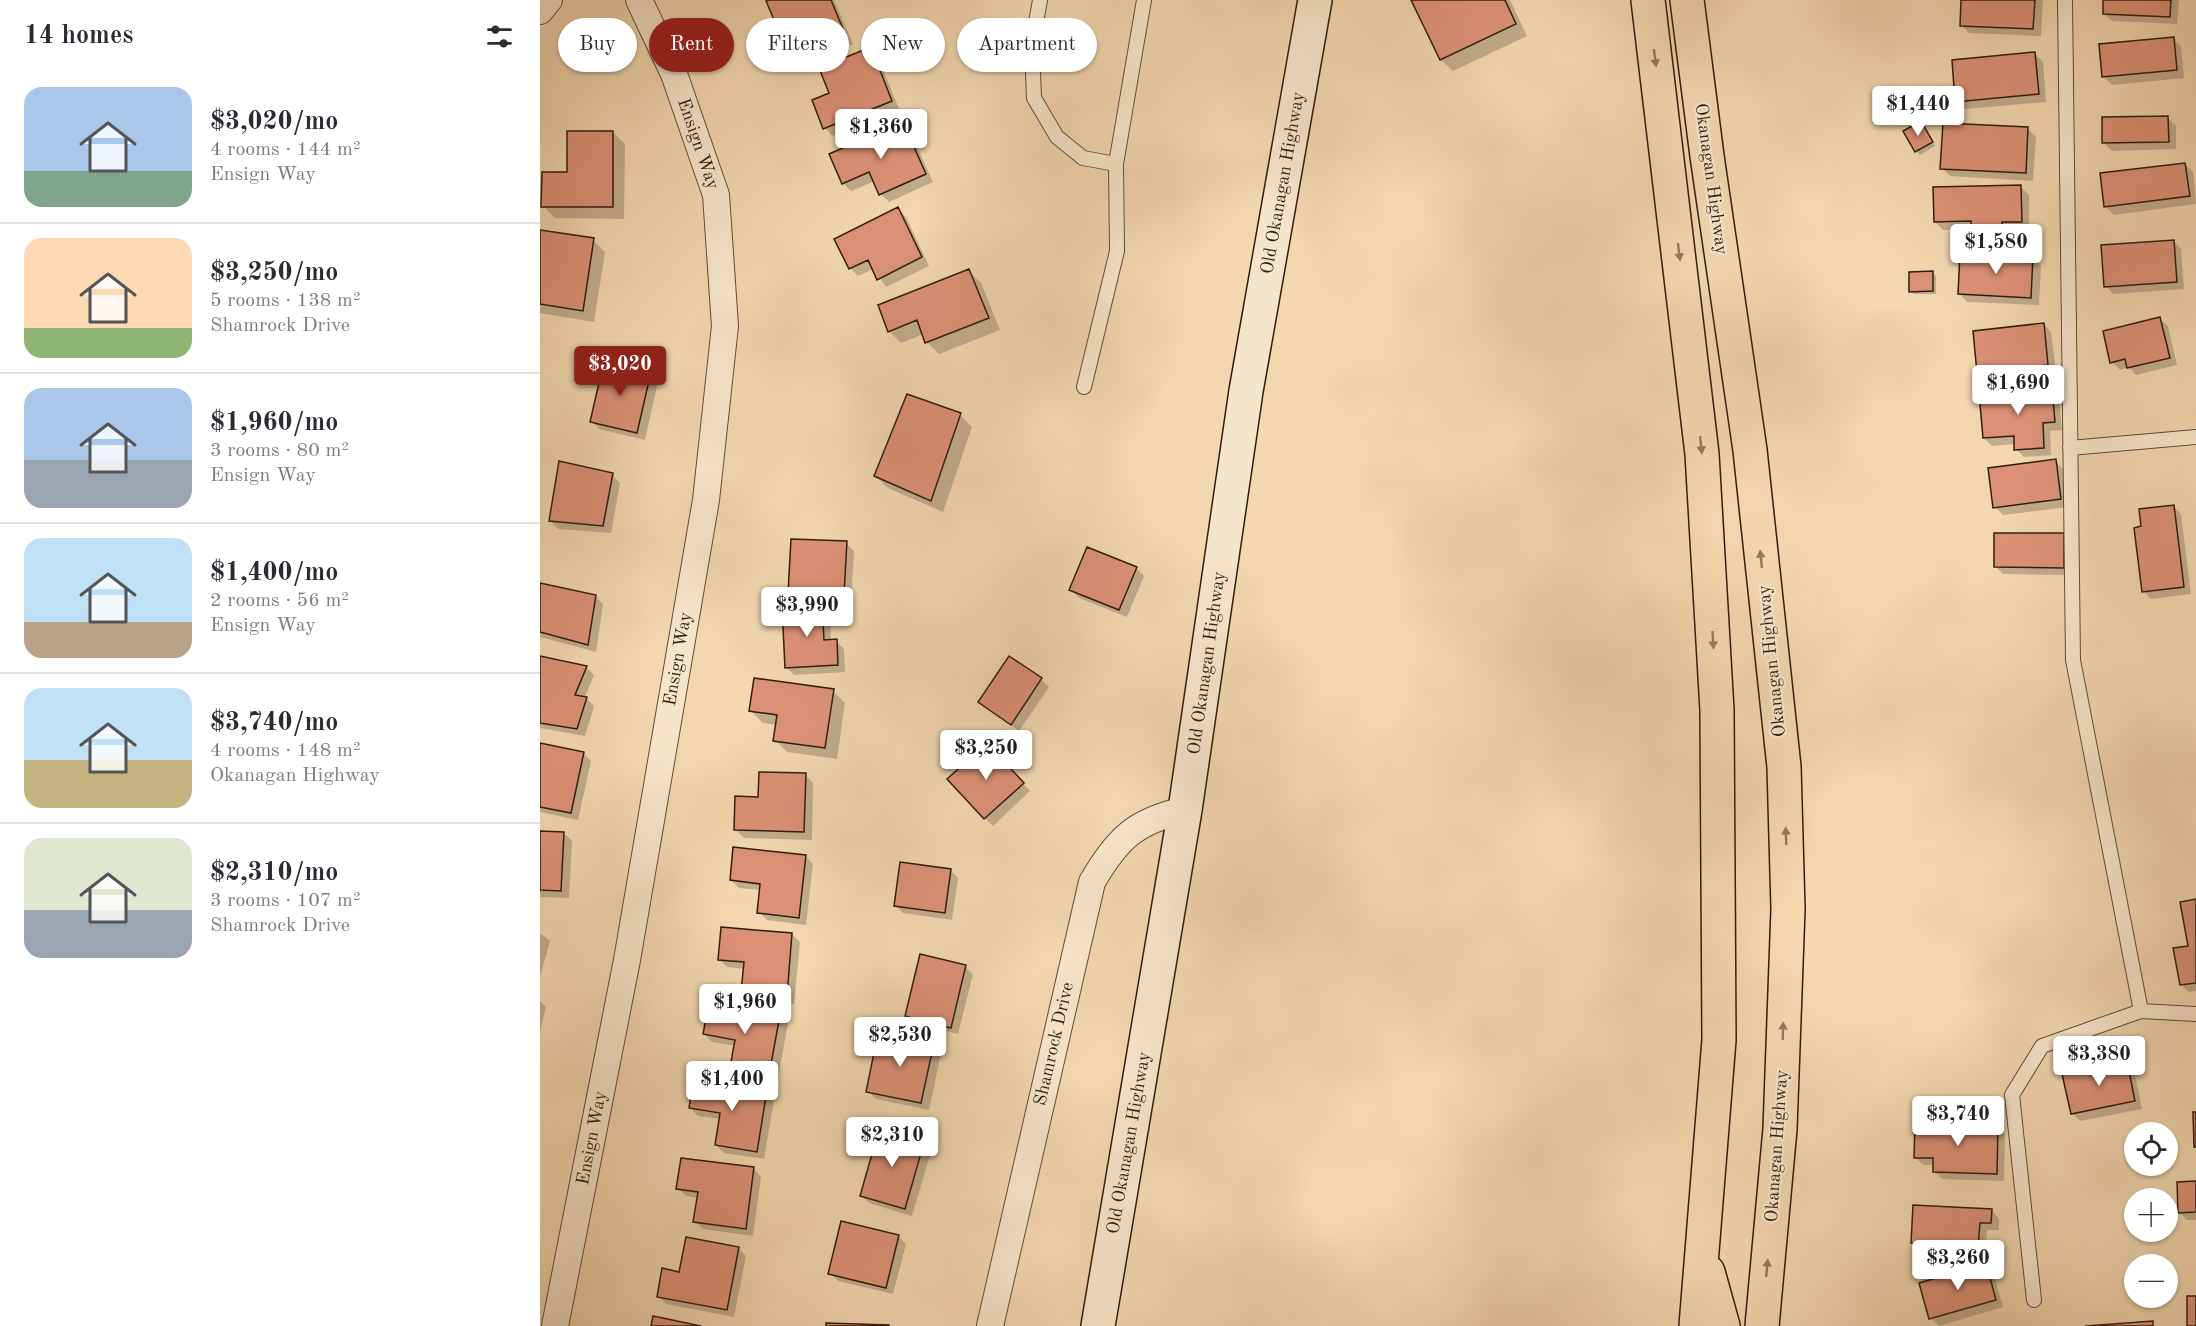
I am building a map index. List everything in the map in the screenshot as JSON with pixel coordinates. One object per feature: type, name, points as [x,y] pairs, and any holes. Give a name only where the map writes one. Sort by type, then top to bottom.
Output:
[{"type":"highway","points":[[1648,0],[1702,454],[1717,710],[1719,1040],[1696,1326]]},
{"type":"highway","name":"Okanagan Highway","points":[[1687,0],[1750,450],[1784,767],[1788,909],[1780,1130],[1762,1326]]},
{"type":"highway","points":[[1678,1326],[1703,1253]]},
{"type":"highway","points":[[1703,1253],[1723,1326]]},
{"type":"street","points":[[540,10],[549,0]]},
{"type":"street","name":"Ensign Way","points":[[555,1326],[627,960],[706,500],[725,326],[716,195],[674,75],[639,0]]},
{"type":"street","name":"Old Okanagan Highway","points":[[1098,1326],[1185,810],[1246,391],[1315,0]]},
{"type":"street","name":"Shamrock Drive","points":[[990,1326],[1092,882],[1107,857],[1124,837],[1155,817],[1185,810]]},
{"type":"lane","points":[[1040,0],[1032,45],[1034,98],[1057,137],[1083,158],[1116,164]]},
{"type":"lane","points":[[1084,387],[1117,251],[1116,164],[1144,0]]},
{"type":"lane","points":[[2065,0],[2073,660],[2141,1011]]},
{"type":"lane","points":[[2070,448],[2196,437]]},
{"type":"lane","points":[[2034,1300],[2012,1095],[2042,1046],[2141,1011],[2196,1014]]},
{"type":"building","points":[[831,0],[838,18],[773,18],[766,1]]},
{"type":"building","points":[[1411,0],[1505,0],[1516,24],[1440,60]]},
{"type":"building","points":[[1961,0],[2035,0],[2033,29],[1960,26]]},
{"type":"building","points":[[2103,0],[2171,0],[2170,17],[2103,14]]},
{"type":"building","points":[[2174,37],[2177,70],[2102,77],[2099,44]]},
{"type":"building","points":[[861,51],[861,72],[881,72],[892,101],[823,129],[812,100],[829,93],[821,72],[849,72],[849,56]]},
{"type":"building","points":[[2035,52],[2039,94],[1955,102],[1952,60]]},
{"type":"building","points":[[2168,116],[2169,142],[2102,143],[2102,117]]},
{"type":"building","points":[[1921,121],[1933,142],[1915,152],[1903,131]]},
{"type":"building","points":[[903,122],[926,174],[879,195],[869,172],[842,184],[829,154]]},
{"type":"building","points":[[1943,123],[2028,127],[2026,173],[1940,169]]},
{"type":"building","points":[[567,131],[613,131],[613,207],[541,207],[542,172],[567,172]]},
{"type":"building","points":[[2185,163],[2190,196],[2104,207],[2100,173]]},
{"type":"building","points":[[2021,185],[2022,222],[2002,222],[2003,238],[1971,239],[1971,221],[1934,222],[1933,187]]},
{"type":"building","points":[[898,207],[922,257],[877,280],[868,260],[849,269],[834,239]]},
{"type":"building","points":[[540,230],[594,238],[583,311],[540,304]]},
{"type":"building","points":[[2174,240],[2177,282],[2104,287],[2101,245]]},
{"type":"building","points":[[1960,253],[2033,256],[2031,298],[1958,294]]},
{"type":"building","points":[[969,269],[989,318],[925,343],[917,320],[888,332],[878,305]]},
{"type":"building","points":[[1933,271],[1933,291],[1909,292],[1909,272]]},
{"type":"building","points":[[2160,317],[2170,358],[2127,368],[2125,359],[2110,363],[2103,331]]},
{"type":"building","points":[[2044,323],[2048,365],[1977,373],[1973,331]]},
{"type":"building","points":[[604,361],[651,372],[637,433],[590,422]]},
{"type":"building","points":[[2052,387],[2055,422],[2043,423],[2044,448],[2014,450],[2014,436],[1983,438],[1979,393]]},
{"type":"building","points":[[907,394],[961,413],[931,501],[874,476]]},
{"type":"building","points":[[2056,459],[2061,499],[1993,508],[1988,468]]},
{"type":"building","points":[[559,461],[613,473],[603,526],[549,521]]},
{"type":"building","points":[[2174,505],[2184,587],[2142,592],[2134,528],[2141,526],[2139,509]]},
{"type":"building","points":[[1994,533],[2064,533],[2064,568],[1994,567]]},
{"type":"building","points":[[791,539],[847,541],[844,595],[788,593]]},
{"type":"building","points":[[1087,547],[1137,567],[1119,610],[1069,590]]},
{"type":"building","points":[[540,583],[596,595],[588,645],[540,632]]},
{"type":"building","points":[[822,605],[824,640],[837,639],[838,665],[785,668],[782,607]]},
{"type":"building","points":[[540,656],[587,666],[575,695],[587,697],[577,729],[540,723]]},
{"type":"building","points":[[1009,656],[1042,678],[1011,725],[978,702]]},
{"type":"building","points":[[754,678],[834,689],[825,748],[773,741],[777,715],[749,711]]},
{"type":"building","points":[[540,743],[584,752],[571,813],[540,807]]},
{"type":"building","points":[[987,743],[1024,783],[984,819],[947,779]]},
{"type":"building","points":[[759,772],[806,773],[804,832],[734,830],[735,796],[758,797]]},
{"type":"building","points":[[540,831],[564,832],[561,891],[540,890]]},
{"type":"building","points":[[733,847],[806,855],[799,918],[757,913],[760,884],[730,880]]},
{"type":"building","points":[[900,862],[951,869],[945,913],[894,906]]},
{"type":"building","points":[[2196,899],[2196,983],[2180,985],[2173,948],[2188,946],[2180,902]]},
{"type":"building","points":[[721,927],[792,933],[787,996],[741,992],[744,962],[718,960]]},
{"type":"building","points":[[920,954],[966,965],[951,1028],[905,1016]]},
{"type":"building","points":[[709,1002],[780,1015],[769,1075],[730,1067],[735,1040],[703,1034]]},
{"type":"building","points":[[878,1033],[934,1043],[921,1103],[866,1092]]},
{"type":"building","points":[[2127,1061],[2135,1101],[2071,1114],[2062,1074]]},
{"type":"building","points":[[694,1078],[767,1090],[757,1152],[715,1145],[720,1113],[689,1108]]},
{"type":"building","points":[[2193,1112],[2196,1112],[2196,1147],[2194,1147]]},
{"type":"building","points":[[1915,1122],[1998,1124],[1997,1174],[1933,1172],[1933,1158],[1914,1158]]},
{"type":"building","points":[[880,1126],[925,1139],[905,1209],[860,1196]]},
{"type":"building","points":[[681,1158],[754,1167],[746,1229],[693,1222],[698,1192],[676,1189]]},
{"type":"building","points":[[2196,1181],[2196,1212],[2178,1213],[2177,1182]]},
{"type":"building","points":[[1913,1205],[1992,1209],[1991,1223],[1980,1223],[1978,1247],[1911,1243]]},
{"type":"building","points":[[841,1221],[899,1235],[886,1288],[828,1274]]},
{"type":"building","points":[[686,1237],[739,1247],[727,1310],[657,1297],[662,1268],[679,1272]]},
{"type":"building","points":[[1986,1263],[1996,1300],[1929,1319],[1919,1283]]},
{"type":"building","points":[[2187,1296],[2196,1296],[2196,1326],[2187,1326]]},
{"type":"building","points":[[653,1316],[701,1326],[651,1326]]},
{"type":"building","points":[[2153,1321],[2153,1326],[2085,1326]]},
{"type":"building","points":[[826,1323],[889,1325],[889,1326],[826,1326]]}]
